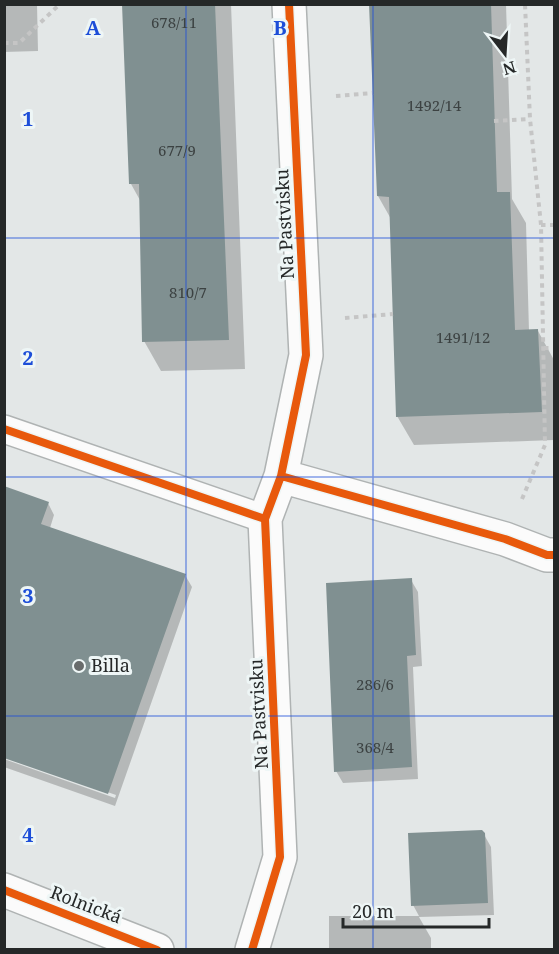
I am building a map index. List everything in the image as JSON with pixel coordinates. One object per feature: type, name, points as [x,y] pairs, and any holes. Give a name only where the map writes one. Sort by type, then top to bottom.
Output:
[{"type":"street","name":"Na Pastvisku","points":[[252,950],[280,857],[265,519],[281,476],[306,355],[289,4]]},
{"type":"street","points":[[281,476],[505,539],[547,555],[555,555]]},
{"type":"street","name":"Rolnická","points":[[4,890],[157,950]]},
{"type":"lane","points":[[4,429],[265,519]]},
{"type":"path","points":[[4,43],[19,43],[60,4]]},
{"type":"path","points":[[505,539],[545,445],[541,225],[530,119],[525,4]]},
{"type":"path","points":[[494,121],[530,119]]},
{"type":"path","points":[[541,225],[555,225]]},
{"type":"path","points":[[544,348],[555,348]]},
{"type":"building","points":[[122,4],[215,4],[229,340],[142,342],[139,184],[129,184]]},
{"type":"building","points":[[369,4],[491,4],[497,192],[510,192],[515,330],[538,329],[542,412],[396,417],[389,197],[377,196]]},
{"type":"building","name":"Billa","points":[[4,486],[49,502],[41,524],[186,574],[108,794],[4,758]]},
{"type":"building","points":[[412,578],[416,655],[407,656],[412,767],[334,772],[326,583]]},
{"type":"building","points":[[482,830],[485,833],[488,903],[411,906],[408,833]]},
{"type":"cycle path","points":[[252,950],[280,857],[265,519],[281,476],[306,355],[289,4]]},
{"type":"cycle path","points":[[4,429],[265,519]]},
{"type":"cycle path","points":[[281,476],[505,539],[547,555],[554,555]]},
{"type":"cycle path","points":[[4,890],[157,950]]},
{"type":"place","name":"Billa","points":[[79,666]]}]
